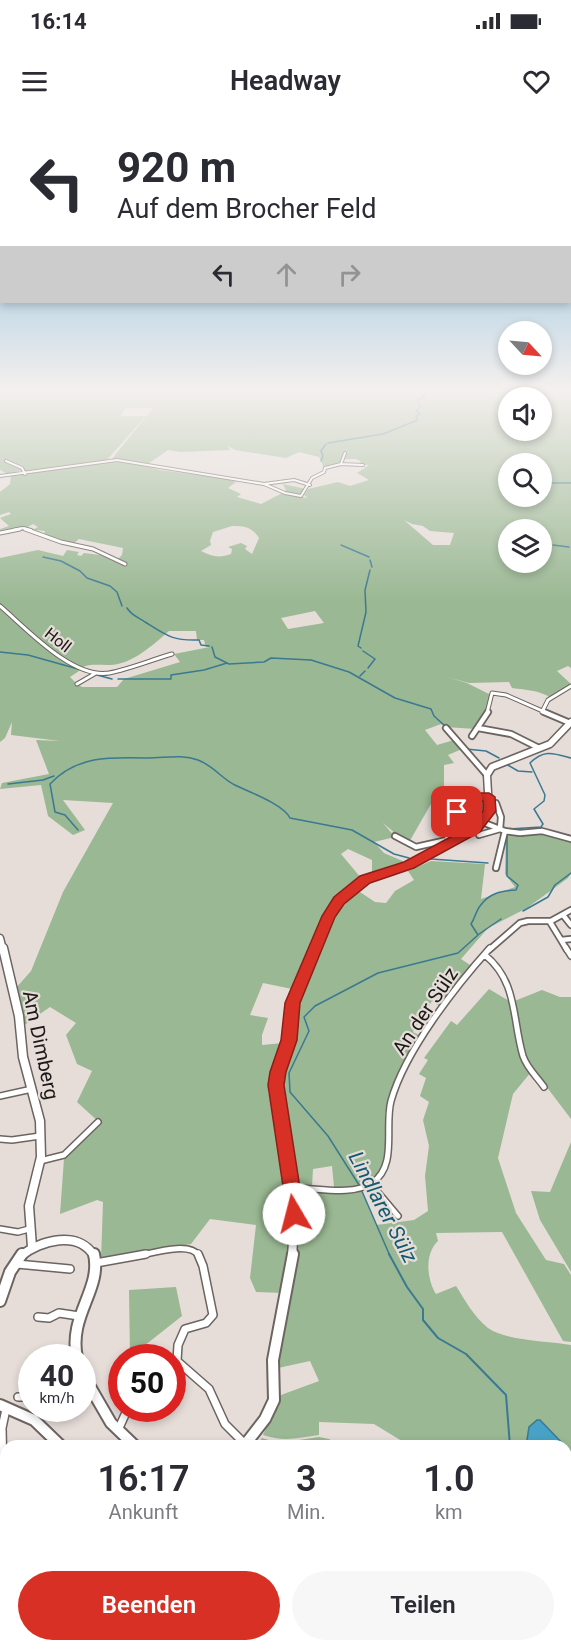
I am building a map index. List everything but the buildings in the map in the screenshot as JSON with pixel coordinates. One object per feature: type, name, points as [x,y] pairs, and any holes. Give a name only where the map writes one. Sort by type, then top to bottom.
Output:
[{"type":"main road","points":[[249,1440],[266,1419],[274,1400],[273,1360],[293,1252],[294,1214],[276,1093],[277,1078],[289,1040],[293,1003],[329,916],[344,895],[365,879],[409,865],[482,822],[489,811],[487,775],[492,767],[556,740],[570,723]]},
{"type":"main road","name":"Am Dimberg","points":[[0,938],[17,1007],[23,1057],[38,1110],[40,1161],[33,1183],[29,1229],[32,1247]]},
{"type":"main road","points":[[0,1301],[9,1272],[32,1247],[51,1240],[77,1242],[90,1251],[96,1263],[94,1282],[79,1316],[75,1344]]},
{"type":"main road","points":[[96,1398],[117,1430],[128,1440]]},
{"type":"main road","points":[[4,1406],[38,1421],[55,1440]]},
{"type":"street","points":[[341,464],[343,459]]},
{"type":"street","points":[[0,476],[111,460],[264,484],[285,493],[301,496],[310,485],[312,478],[324,472],[325,468],[341,464],[363,465]]},
{"type":"street","points":[[6,461],[22,468],[25,474]]},
{"type":"street","points":[[264,484],[285,480],[303,481],[310,485]]},
{"type":"street","points":[[0,533],[23,528],[62,542],[93,549],[125,564]]},
{"type":"street","name":"Holl","points":[[0,606],[69,664],[96,673],[108,673],[172,654]]},
{"type":"street","name":"Holl","points":[[77,684],[96,673]]},
{"type":"street","points":[[542,711],[548,700],[571,687]]},
{"type":"street","points":[[472,736],[487,714],[492,693],[506,694],[570,723]]},
{"type":"street","points":[[446,728],[487,775]]},
{"type":"street","points":[[478,728],[511,734],[539,748]]},
{"type":"street","points":[[452,797],[464,800],[475,796],[489,797]]},
{"type":"street","points":[[457,812],[464,800]]},
{"type":"street","points":[[496,803],[505,830],[496,868]]},
{"type":"street","points":[[482,822],[505,830]]},
{"type":"street","points":[[395,837],[416,847],[449,842],[450,825]]},
{"type":"street","points":[[479,835],[505,830],[542,831],[571,839]]},
{"type":"street","name":"An der Sülz","points":[[371,1184],[383,1173],[387,1165],[389,1108],[406,1066],[448,999],[500,938],[523,921],[550,922],[571,910]]},
{"type":"street","points":[[563,915],[571,925]]},
{"type":"street","points":[[550,922],[571,956]]},
{"type":"street","points":[[561,940],[571,939]]},
{"type":"street","points":[[485,955],[492,960],[507,981],[518,1022],[523,1055],[543,1087]]},
{"type":"street","points":[[0,1096],[32,1089]]},
{"type":"street","points":[[40,1161],[64,1155],[98,1122]]},
{"type":"street","points":[[0,1138],[12,1140],[40,1136]]},
{"type":"street","points":[[291,1188],[360,1187],[371,1184],[398,1216]]},
{"type":"street","points":[[0,1229],[18,1232],[29,1229]]},
{"type":"street","points":[[96,1263],[188,1248],[197,1252],[203,1266],[213,1315],[206,1323],[188,1326],[178,1344]]},
{"type":"street","points":[[15,1263],[70,1269]]},
{"type":"street","points":[[38,1317],[49,1318],[59,1313],[79,1316]]},
{"type":"street","points":[[186,1371],[214,1395],[225,1424],[240,1440]]},
{"type":"street","points":[[2,1440],[4,1406]]},
{"type":"street","points":[[117,1430],[123,1422]]},
{"type":"green space","points":[[0,459],[154,459],[145,466],[227,479],[236,482],[228,488],[241,494],[237,497],[261,504],[286,491],[283,484],[306,489],[297,496],[308,498],[304,495],[308,489],[338,482],[350,486],[369,480],[357,473],[369,465],[361,465],[357,459],[498,459],[498,507],[552,507],[552,459],[571,459],[571,668],[568,666],[557,671],[571,684],[571,688],[550,697],[512,688],[509,682],[469,683],[447,677],[467,683],[491,695],[486,714],[484,713],[474,728],[476,729],[445,727],[441,724],[425,730],[437,745],[454,740],[462,749],[448,755],[454,763],[444,765],[444,786],[435,797],[408,844],[383,823],[395,837],[374,842],[384,853],[405,862],[372,873],[372,860],[348,849],[341,854],[361,878],[337,896],[326,909],[292,989],[263,983],[250,1015],[268,1018],[262,1035],[262,1045],[283,1043],[270,1076],[268,1090],[292,1215],[285,1293],[256,1292],[250,1278],[256,1225],[210,1219],[191,1244],[101,1259],[103,1202],[97,1200],[60,1214],[64,1159],[101,1124],[77,1102],[92,1071],[77,1064],[66,1035],[76,1023],[50,1007],[23,1026],[16,988],[31,971],[63,892],[113,803],[63,800],[85,830],[73,835],[48,816],[41,785],[0,789],[2,783],[49,774],[36,740],[60,741],[11,735],[12,722],[5,738],[0,742],[0,607],[36,637],[0,604],[0,558],[38,550],[63,556],[67,550],[79,552],[77,555],[81,556],[84,553],[108,556],[123,562],[118,559],[122,555],[123,548],[79,539],[73,544],[57,540],[44,533],[45,531],[32,530],[38,527],[33,524],[26,528],[0,532],[0,529],[9,526],[0,518],[11,514],[9,512],[0,515],[0,492],[10,484],[11,476],[0,470]],"holes":[[[404,520],[423,526],[430,531],[454,533],[450,545],[433,545]],[[232,526],[241,526],[254,531],[259,538],[252,554],[245,549],[247,546],[241,543],[228,547],[232,549],[231,554],[212,556],[201,551],[211,545],[213,532]],[[315,611],[324,623],[288,629],[281,618]],[[169,631],[196,631],[197,640],[204,640],[206,647],[210,647],[174,654],[180,662],[124,679],[117,687],[75,685],[76,683],[70,677],[82,669],[68,664],[40,640],[81,668],[90,665],[113,665],[132,659]]]},
{"type":"green space","points":[[320,459],[342,459],[340,464],[324,468]]},
{"type":"green space","points":[[535,831],[571,841],[571,873],[568,878],[527,908],[488,928],[461,959],[473,967],[442,1008],[432,1001],[413,1032],[423,1037],[403,1069],[385,1113],[386,1161],[381,1172],[360,1187],[376,1225],[414,1220],[428,1211],[425,1176],[429,1146],[423,1120],[429,1102],[420,1096],[426,1078],[419,1074],[428,1060],[424,1058],[451,1021],[457,1025],[489,989],[511,1002],[521,1049],[531,1072],[513,1094],[498,1158],[516,1213],[546,1260],[564,1264],[571,1275],[571,1342],[563,1341],[502,1232],[436,1233],[438,1241],[429,1260],[429,1275],[436,1294],[456,1286],[478,1319],[496,1332],[516,1338],[571,1345],[571,1440],[400,1440],[374,1424],[319,1422],[319,1435],[284,1439],[263,1435],[281,1395],[319,1381],[310,1361],[278,1368],[297,1249],[295,1192],[350,1191],[348,1187],[334,1187],[332,1166],[313,1169],[312,1186],[293,1184],[279,1079],[297,999],[330,922],[343,902],[357,890],[375,902],[386,903],[395,891],[414,880],[408,871],[431,861],[485,864],[481,899],[515,887],[505,874],[506,832]]},
{"type":"green space","points":[[542,990],[560,997],[571,997],[571,1119],[527,1061],[512,1002]]},
{"type":"green space","points":[[571,1142],[571,1272],[540,1220],[531,1191],[550,1192]]},
{"type":"green space","points":[[176,1287],[182,1316],[146,1344],[130,1344],[129,1290]]},
{"type":"green space","points":[[319,1437],[331,1440],[299,1440]]},
{"type":"water","points":[[540,1420],[559,1440],[527,1440],[529,1427]]},
{"type":"waterway","points":[[552,483],[571,483]]},
{"type":"waterway","points":[[341,545],[369,557]]},
{"type":"waterway","points":[[553,545],[569,547]]},
{"type":"waterway","points":[[43,557],[61,561],[80,571],[87,578],[110,586],[117,592],[122,606]]},
{"type":"waterway","points":[[370,560],[372,567]]},
{"type":"waterway","points":[[361,648],[358,646],[366,612],[365,590],[370,570]]},
{"type":"waterway","points":[[127,608],[133,615],[165,634],[183,640],[199,640],[201,645],[209,646]]},
{"type":"waterway","points":[[212,647],[215,657],[227,663]]},
{"type":"waterway","points":[[363,651],[375,659],[368,668]]},
{"type":"waterway","points":[[0,652],[28,655],[78,669]]},
{"type":"waterway","points":[[227,663],[264,662],[271,658],[311,660],[349,672],[395,698],[431,709],[434,716],[445,726]]},
{"type":"waterway","points":[[118,679],[171,679],[171,675],[204,670],[227,663]]},
{"type":"waterway","points":[[360,676],[365,671]]},
{"type":"waterway","points":[[97,675],[112,679]]},
{"type":"waterway","points":[[466,749],[486,751],[499,758]]},
{"type":"waterway","name":"Lindlarer Sülz","points":[[509,829],[541,827],[543,824],[534,809],[544,801],[545,795],[530,763],[549,753],[571,758]]},
{"type":"waterway","points":[[78,830],[65,815],[55,812],[50,784],[60,775],[83,763],[108,758],[186,757],[204,763],[230,782],[273,803],[290,818],[352,830],[394,854],[409,858]]},
{"type":"waterway","points":[[506,764],[518,771],[532,772]]},
{"type":"waterway","points":[[8,784],[43,780],[54,776]]},
{"type":"waterway","name":"Lindlarer Sülz","points":[[359,1185],[328,1136],[290,1092],[289,1073],[309,1031],[304,1017],[315,1006],[378,973],[458,953],[478,935],[471,924],[480,906],[491,895],[516,890],[518,885],[507,876],[507,833]]},
{"type":"waterway","points":[[431,859],[488,863]]},
{"type":"waterway","points":[[523,911],[548,897],[555,885],[571,873]]},
{"type":"waterway","points":[[479,934],[501,919]]},
{"type":"waterway","name":"Lindlarer Sülz","points":[[361,1189],[390,1255]]},
{"type":"waterway","name":"Lindlarer Sülz","points":[[390,1255],[407,1287],[423,1309],[423,1320],[438,1338],[466,1354],[506,1395],[510,1440]]},
{"type":"route","points":[[294,1214],[276,1093],[278,1072],[289,1040],[290,1013],[293,1003],[332,909],[339,900],[365,879],[409,865],[475,829],[487,817],[490,806],[489,797],[475,796],[464,800],[457,812]]}]
